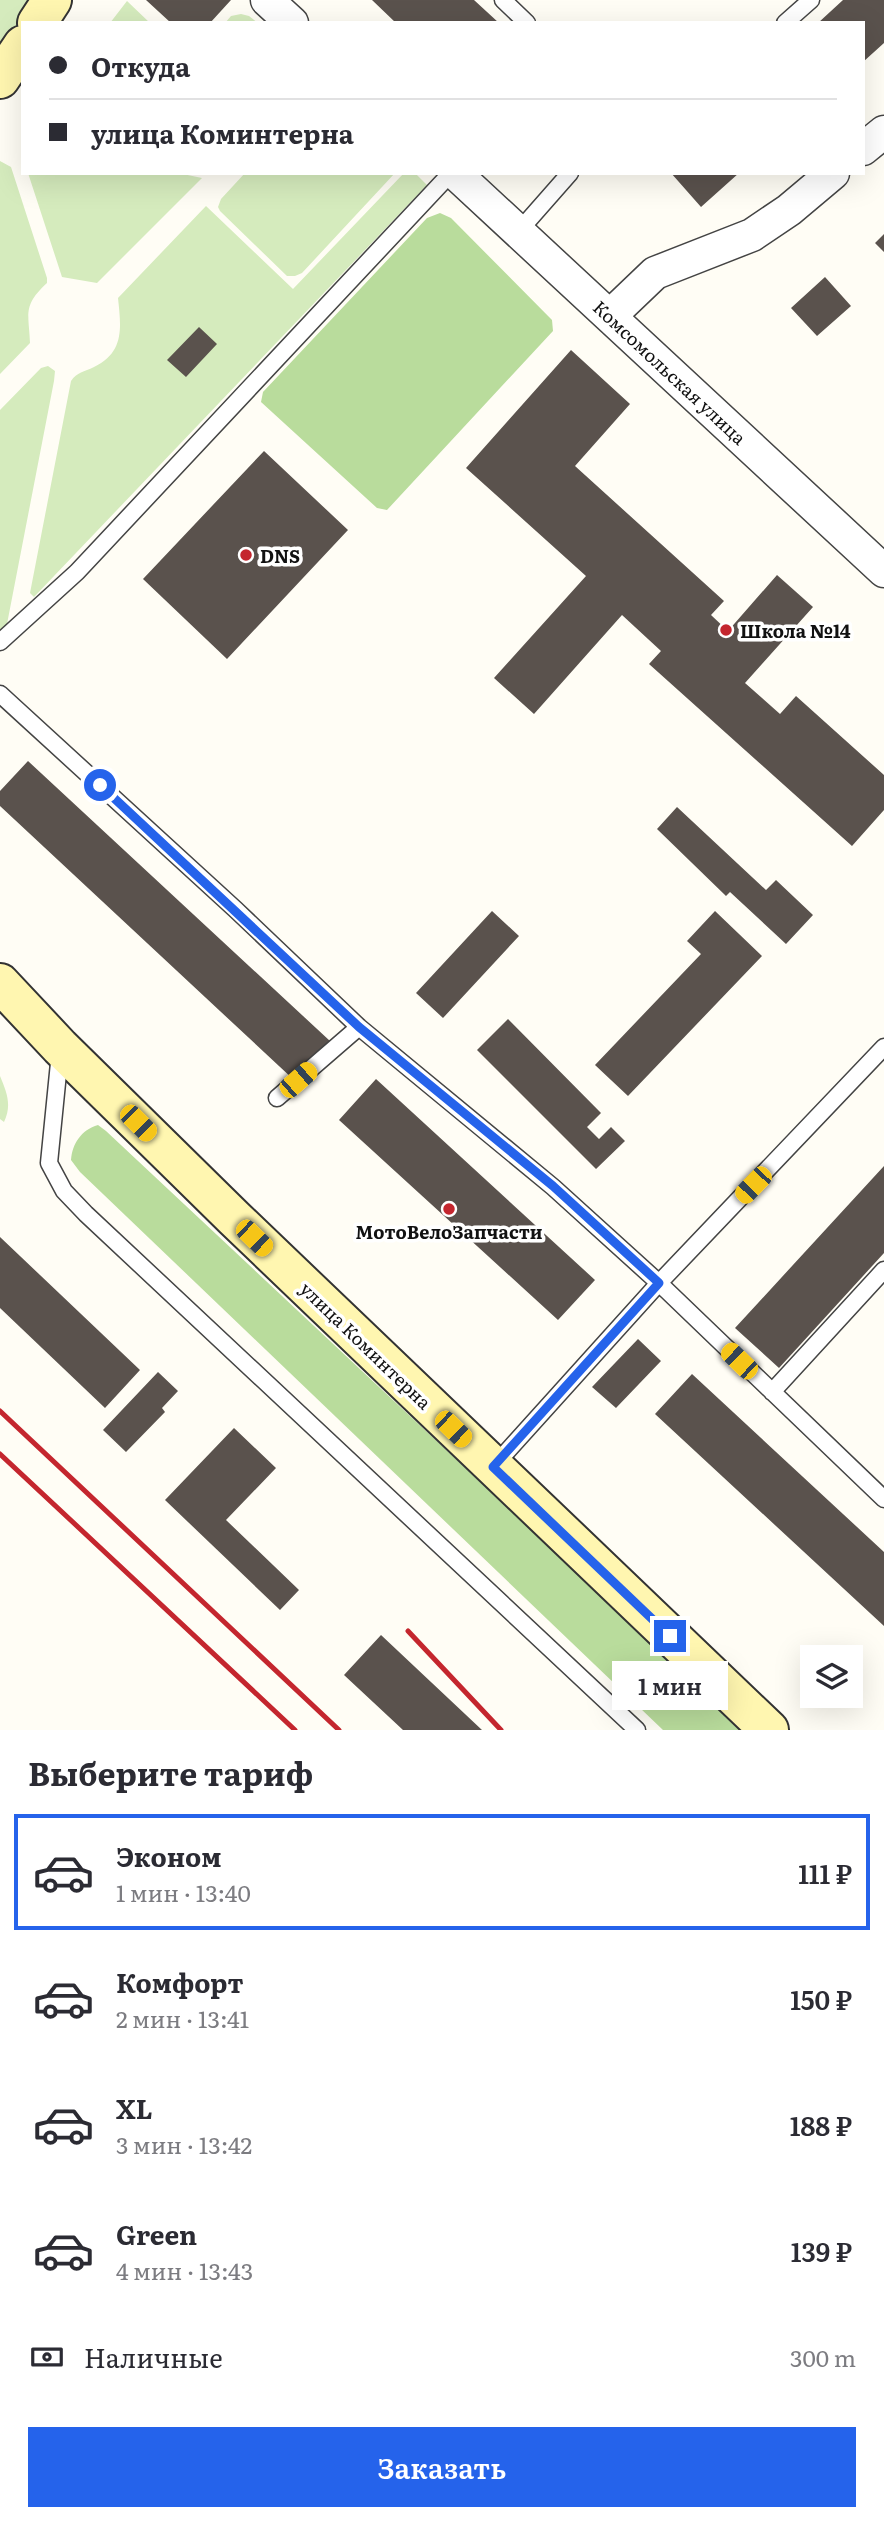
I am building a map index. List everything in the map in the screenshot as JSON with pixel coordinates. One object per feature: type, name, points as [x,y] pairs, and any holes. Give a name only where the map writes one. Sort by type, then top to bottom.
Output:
[{"type":"street","points":[[38,21],[52,0]]},
{"type":"street","points":[[267,0],[290,21]]},
{"type":"street","points":[[0,79],[21,48]]},
{"type":"street","points":[[865,147],[884,132]]},
{"type":"street","name":"Комсомольская улица","points":[[455,175],[519,231],[884,571]]},
{"type":"street","points":[[610,316],[655,273],[752,235],[789,210],[831,175]]},
{"type":"street","name":"улица Коминтерна","points":[[0,983],[60,1047],[234,1219],[769,1730]]},
{"type":"lane","points":[[503,0],[525,21]]},
{"type":"lane","points":[[787,21],[811,0]]},
{"type":"lane","points":[[0,642],[77,572],[451,175]]},
{"type":"lane","points":[[519,231],[568,175]]},
{"type":"lane","points":[[0,694],[225,899],[359,1027],[553,1186],[659,1283],[884,1499]]},
{"type":"lane","points":[[277,1098],[359,1027]]},
{"type":"lane","points":[[60,1047],[49,1163],[64,1191],[637,1730]]},
{"type":"lane","points":[[493,1467],[659,1283],[884,1047]]},
{"type":"lane","points":[[772,1392],[884,1269]]},
{"type":"green space","points":[[0,0],[38,0],[24,21],[21,21],[0,56]]},
{"type":"green space","points":[[127,1],[148,21],[112,21]]},
{"type":"green space","points":[[241,14],[255,21],[227,21],[231,16]]},
{"type":"green space","points":[[0,161],[11,167],[47,283],[30,304],[30,343],[0,374]]},
{"type":"green space","points":[[29,175],[188,175],[202,178],[97,283],[62,277]]},
{"type":"green space","points":[[243,175],[393,175],[302,273],[295,276],[287,276],[220,211],[218,207],[221,199]]},
{"type":"green space","points":[[402,175],[417,175],[427,185],[34,597],[30,593],[71,381],[78,374],[104,361],[116,346],[120,329],[118,298],[206,206],[293,289]]},
{"type":"green space","points":[[440,213],[451,218],[552,320],[553,331],[387,510],[377,508],[261,402],[263,392],[427,218]]},
{"type":"green space","points":[[48,366],[55,371],[54,381],[7,624],[0,630],[0,410],[41,368]]},
{"type":"green space","points":[[0,1076],[8,1099],[4,1122],[0,1119]]},
{"type":"green space","points":[[98,1125],[745,1730],[663,1730],[80,1172],[71,1160],[73,1148],[82,1134]]},
{"type":"building","points":[[146,0],[231,0],[212,21],[169,21]]},
{"type":"building","points":[[372,0],[474,0],[497,21],[394,21]]},
{"type":"building","points":[[843,0],[884,0],[884,43],[865,60],[865,21],[820,21]]},
{"type":"building","points":[[673,175],[737,175],[701,207]]},
{"type":"building","points":[[884,234],[884,252],[875,243]]},
{"type":"building","points":[[825,277],[851,306],[817,336],[791,308]]},
{"type":"building","points":[[199,327],[217,344],[186,377],[167,360]]},
{"type":"building","points":[[571,350],[630,404],[575,466],[724,601],[711,615],[728,631],[777,575],[813,607],[745,683],[780,714],[796,696],[884,775],[884,810],[852,846],[649,664],[661,651],[622,615],[534,714],[494,678],[586,576],[466,468]]},
{"type":"building","name":"DNS","points":[[264,451],[348,530],[227,659],[143,579]]},
{"type":"building","points":[[28,761],[330,1041],[294,1080],[0,806],[0,791]]},
{"type":"building","points":[[677,807],[766,890],[776,880],[813,915],[786,944],[730,892],[726,896],[657,829]]},
{"type":"building","points":[[492,911],[519,936],[443,1018],[416,993]]},
{"type":"building","points":[[715,911],[762,956],[628,1096],[595,1065],[701,954],[687,941]]},
{"type":"building","points":[[508,1019],[601,1113],[587,1127],[599,1139],[611,1127],[625,1141],[596,1169],[477,1050]]},
{"type":"building","points":[[376,1079],[595,1280],[558,1320],[339,1120]]},
{"type":"building","points":[[884,1166],[884,1253],[779,1368],[735,1328]]},
{"type":"building","points":[[0,1237],[140,1370],[105,1408],[0,1308]]},
{"type":"building","points":[[638,1339],[661,1361],[616,1408],[592,1387]]},
{"type":"building","points":[[158,1372],[178,1391],[162,1408],[165,1412],[126,1452],[103,1430]]},
{"type":"building","points":[[692,1374],[884,1552],[884,1626],[655,1414]]},
{"type":"building","points":[[234,1428],[276,1468],[226,1520],[299,1590],[280,1610],[165,1500]]},
{"type":"building","points":[[381,1635],[482,1730],[403,1730],[344,1675]]},
{"type":"railway","points":[[0,1411],[339,1730]]},
{"type":"railway","points":[[0,1454],[295,1730]]},
{"type":"railway","points":[[408,1631],[501,1730]]},
{"type":"place","name":"DNS","points":[[246,555]]},
{"type":"place","name":"Школа №14","points":[[726,630]]},
{"type":"place","name":"МотоВелоЗапчасти","points":[[449,1209]]},
{"type":"route","points":[[100,785],[359,1027],[553,1186],[659,1283],[493,1467],[670,1636]]}]
